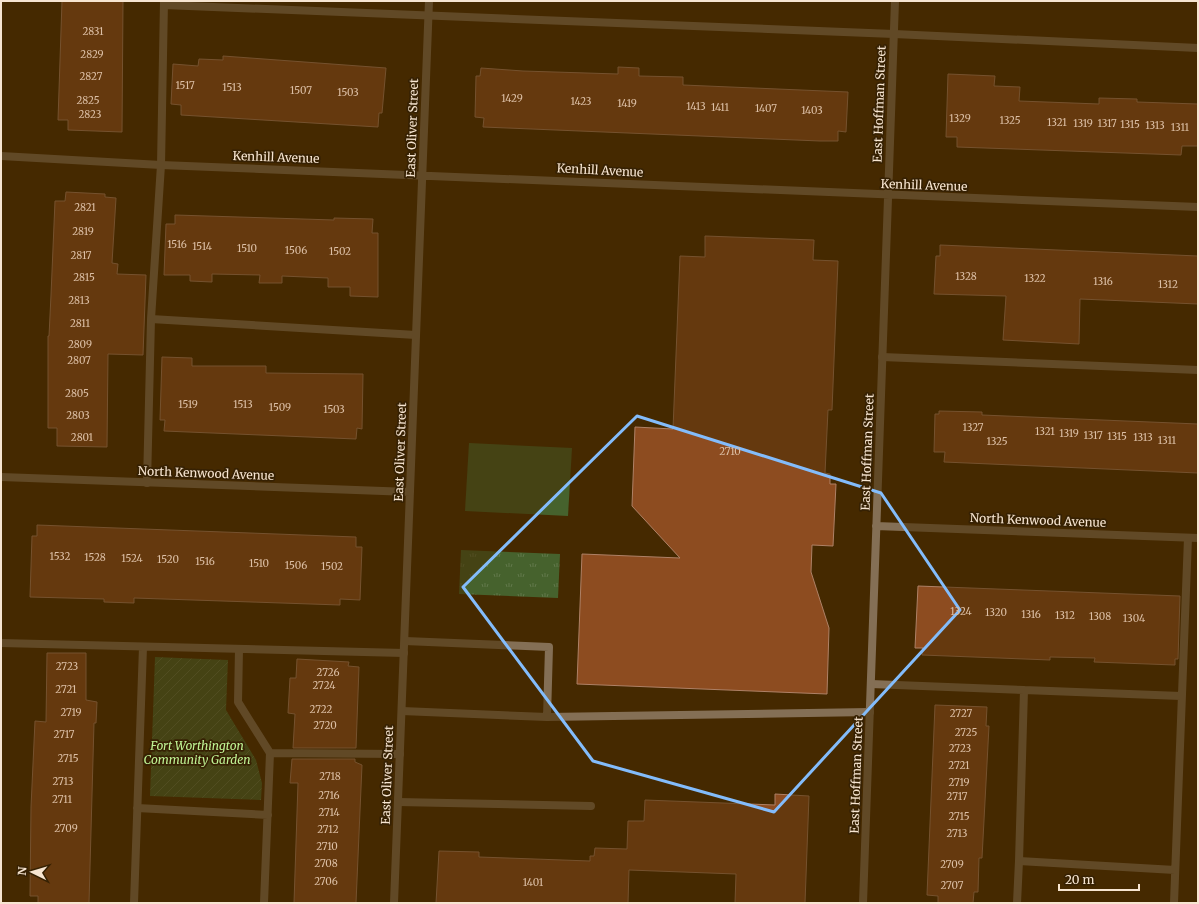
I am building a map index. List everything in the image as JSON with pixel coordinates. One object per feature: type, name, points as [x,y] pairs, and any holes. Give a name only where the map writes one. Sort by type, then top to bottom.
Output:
[{"type":"street","name":"East Oliver Street","points":[[394,903],[429,1]]},
{"type":"street","name":"East Hoffman Street","points":[[863,903],[895,1]]},
{"type":"street","points":[[147,483],[151,319],[161,165],[164,3],[428,16],[894,34],[1198,48]]},
{"type":"street","name":"Kenhill Avenue","points":[[1,156],[161,165],[1198,207]]},
{"type":"street","points":[[151,319],[416,335]]},
{"type":"street","points":[[882,357],[1198,370]]},
{"type":"street","name":"North Kenwood Avenue","points":[[1,477],[410,492]]},
{"type":"street","name":"North Kenwood Avenue","points":[[876,526],[1198,538]]},
{"type":"street","points":[[1174,903],[1188,538]]},
{"type":"street","points":[[404,641],[549,647],[547,717]]},
{"type":"street","points":[[1,643],[404,653]]},
{"type":"street","points":[[134,903],[143,647]]},
{"type":"street","points":[[239,648],[238,702],[270,753],[264,903]]},
{"type":"street","points":[[870,684],[1181,696]]},
{"type":"street","points":[[1017,903],[1024,690]]},
{"type":"street","points":[[402,711],[547,717],[870,712]]},
{"type":"street","points":[[270,753],[400,754]]},
{"type":"street","points":[[398,802],[591,806]]},
{"type":"street","points":[[137,808],[268,814]]},
{"type":"street","points":[[1019,861],[1175,870]]},
{"type":"highlighted area","points":[[637,416],[881,493],[960,610],[774,812],[593,761],[463,587]]},
{"type":"green space","points":[[469,443],[572,448],[568,516],[465,511]]},
{"type":"green space","points":[[461,550],[560,554],[558,598],[459,594]]},
{"type":"green space","name":"Fort Worthington Community Garden","points":[[155,657],[228,660],[226,710],[256,760],[262,783],[261,800],[150,796]]},
{"type":"building","points":[[62,1],[123,1],[122,132],[68,130],[68,120],[58,120]]},
{"type":"building","points":[[223,56],[386,68],[382,113],[379,113],[378,127],[181,115],[181,105],[171,104],[173,64],[198,66],[199,59],[223,60]]},
{"type":"building","points":[[618,67],[639,68],[639,76],[683,77],[683,85],[848,92],[846,132],[838,131],[838,141],[820,141],[483,127],[484,118],[475,117],[476,76],[480,76],[481,68],[618,74]]},
{"type":"building","points":[[948,74],[995,76],[994,86],[1020,87],[1019,101],[1099,104],[1099,98],[1137,99],[1137,102],[1198,104],[1198,146],[1182,146],[1181,155],[957,147],[957,137],[946,137]]},
{"type":"building","points":[[66,192],[105,194],[105,197],[116,198],[112,263],[118,264],[117,274],[146,275],[143,355],[108,354],[107,447],[57,446],[57,428],[48,428],[48,336],[55,201],[65,201]]},
{"type":"building","points":[[175,215],[334,220],[334,218],[373,219],[372,233],[378,233],[378,297],[350,296],[350,287],[328,287],[328,278],[282,276],[282,283],[259,283],[260,275],[212,274],[212,282],[190,281],[190,275],[164,275],[166,224],[175,224]]},
{"type":"building","points":[[705,236],[814,240],[813,260],[838,261],[832,410],[828,410],[825,473],[830,474],[830,484],[836,484],[833,546],[812,545],[811,572],[829,628],[827,694],[577,684],[582,554],[680,558],[632,506],[635,427],[673,429],[680,256],[705,257]]},
{"type":"building","points":[[940,245],[1198,256],[1198,304],[1080,299],[1079,344],[1003,340],[1006,296],[934,294],[936,256],[940,256]]},
{"type":"building","points":[[162,357],[192,358],[192,366],[266,366],[266,373],[363,374],[362,429],[357,428],[356,439],[164,431],[165,420],[160,420]]},
{"type":"building","points":[[939,411],[982,412],[982,415],[1198,424],[1198,473],[944,462],[945,452],[934,452],[935,414],[939,414]]},
{"type":"building","points":[[37,525],[356,537],[356,547],[362,547],[360,600],[340,599],[340,605],[134,598],[134,603],[104,602],[104,599],[30,597],[32,536],[37,536]]},
{"type":"building","points":[[918,586],[1180,596],[1178,659],[1175,659],[1175,665],[1094,662],[1095,658],[1050,657],[1050,660],[922,655],[923,648],[915,648]]},
{"type":"building","points":[[47,653],[86,653],[86,700],[97,702],[96,723],[94,723],[89,903],[38,903],[38,896],[30,896],[31,807],[35,721],[46,722]]},
{"type":"building","points":[[297,659],[349,662],[348,666],[359,667],[356,748],[293,748],[295,714],[288,713],[290,678],[296,678]]},
{"type":"building","points":[[935,705],[987,707],[986,726],[989,726],[982,858],[979,858],[978,892],[974,892],[973,903],[938,903],[938,896],[927,895]]},
{"type":"building","points":[[292,759],[355,759],[355,762],[362,765],[356,903],[294,903],[298,783],[290,783]]},
{"type":"building","points":[[775,794],[809,796],[805,903],[735,903],[736,874],[629,870],[628,903],[436,903],[439,851],[479,852],[479,857],[590,861],[590,856],[594,856],[595,848],[627,849],[628,821],[644,821],[645,800],[775,805]]}]
